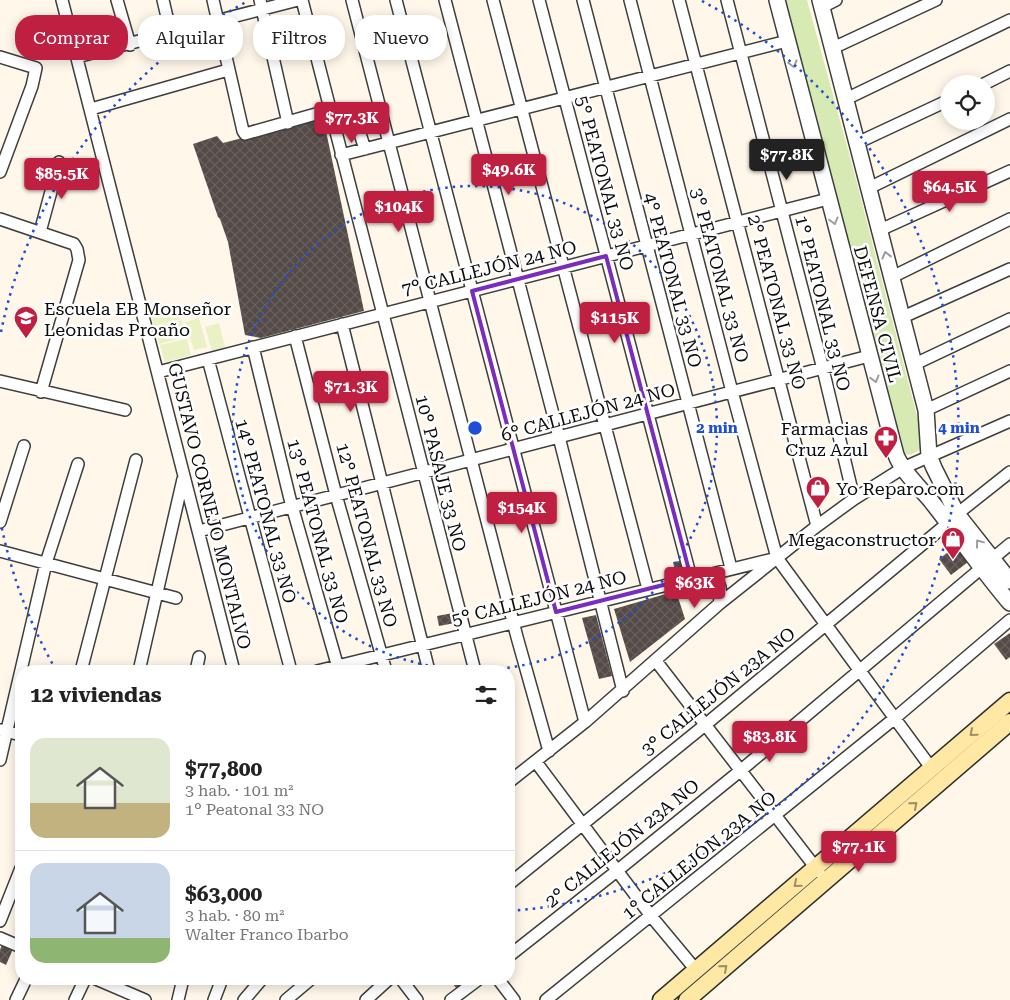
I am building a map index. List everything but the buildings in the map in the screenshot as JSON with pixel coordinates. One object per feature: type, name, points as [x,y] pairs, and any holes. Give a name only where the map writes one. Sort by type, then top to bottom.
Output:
[{"type":"main road","points":[[661,1000],[1010,701]]},
{"type":"main road","points":[[687,1000],[1010,722]]},
{"type":"street","name":"GUSTAVO CORNEJO MONTALVO","points":[[62,0],[66,15]]},
{"type":"street","points":[[117,0],[130,45],[138,43]]},
{"type":"street","points":[[163,0],[167,15]]},
{"type":"street","points":[[213,0],[217,15]]},
{"type":"street","points":[[234,15],[261,5],[300,0]]},
{"type":"street","name":"10° PASAJE 33 NO","points":[[300,0],[473,665]]},
{"type":"street","points":[[352,0],[513,622],[549,750]]},
{"type":"street","points":[[396,0],[586,722]]},
{"type":"street","points":[[445,0],[623,691]]},
{"type":"street","points":[[493,0],[648,589]]},
{"type":"street","name":"5° PEATONAL 33 NO","points":[[539,0],[691,578]]},
{"type":"street","name":"4° PEATONAL 33 NO","points":[[582,0],[731,568]]},
{"type":"street","name":"3° PEATONAL 33 NO","points":[[630,0],[777,558]]},
{"type":"street","name":"2° PEATONAL 33 NO","points":[[679,0],[817,526]]},
{"type":"street","name":"1° PEATONAL 33 NO","points":[[727,0],[823,369],[854,499]]},
{"type":"street","name":"DEFENSA CIVIL","points":[[777,0],[896,455],[903,468],[953,518],[986,564],[1010,603]]},
{"type":"street","points":[[821,3],[836,0]]},
{"type":"street","points":[[832,48],[936,0]]},
{"type":"street","name":"DEFENSA CIVIL","points":[[821,3],[915,364],[926,410],[930,456],[953,518]]},
{"type":"street","points":[[261,5],[288,123]]},
{"type":"street","points":[[846,99],[1010,20]]},
{"type":"street","points":[[341,156],[787,41]]},
{"type":"street","points":[[0,57],[36,68],[32,86],[0,172]]},
{"type":"street","name":"GUSTAVO CORNEJO MONTALVO","points":[[78,60],[232,665]]},
{"type":"street","points":[[226,60],[243,131],[246,134],[330,110],[340,110],[347,112],[353,118],[365,149]]},
{"type":"street","points":[[91,109],[228,70]]},
{"type":"street","points":[[995,78],[1010,71]]},
{"type":"street","points":[[857,143],[940,104]]},
{"type":"street","points":[[869,188],[1010,119]]},
{"type":"street","points":[[40,232],[59,162]]},
{"type":"street","points":[[880,230],[1010,171]]},
{"type":"street","name":"7° CALLEJÓN 24 NO","points":[[158,372],[828,199]]},
{"type":"street","points":[[0,219],[74,244],[77,249],[79,260],[41,392]]},
{"type":"street","points":[[892,277],[1010,219]]},
{"type":"street","points":[[902,318],[1010,269]]},
{"type":"street","points":[[915,364],[1010,319]]},
{"type":"street","points":[[342,324],[427,665]]},
{"type":"street","name":"12° PEATONAL 33 NO","points":[[296,336],[336,495],[384,665]]},
{"type":"street","name":"13° PEATONAL 33 NO","points":[[253,347],[292,507],[337,665]]},
{"type":"street","name":"6° CALLEJÓN 24 NO","points":[[198,531],[869,356]]},
{"type":"street","name":"14° PEATONAL 33 NO","points":[[208,359],[289,665]]},
{"type":"street","points":[[926,410],[1010,370]]},
{"type":"street","points":[[0,381],[124,410]]},
{"type":"street","points":[[515,778],[623,691],[719,604],[854,499],[903,468],[1010,421]]},
{"type":"street","points":[[0,522],[24,446]]},
{"type":"street","points":[[83,665],[136,460]]},
{"type":"street","points":[[20,665],[46,563],[78,464]]},
{"type":"street","name":"3° CALLEJÓN 23A NO","points":[[515,879],[705,725],[1010,472]]},
{"type":"street","points":[[140,665],[184,475]]},
{"type":"street","name":"2° CALLEJÓN 23A NO","points":[[515,951],[740,771],[1010,544]]},
{"type":"street","points":[[0,551],[176,598]]},
{"type":"street","points":[[777,558],[932,769]]},
{"type":"street","name":"5° CALLEJÓN 24 NO","points":[[349,665],[513,622],[777,558]]},
{"type":"street","name":"DEFENSA CIVIL","points":[[986,564],[1010,581]]},
{"type":"street","points":[[702,575],[711,577],[720,584],[722,590],[719,604]]},
{"type":"street","name":"1° CALLEJÓN 23A NO","points":[[546,1000],[895,718],[1010,620]]},
{"type":"street","points":[[197,665],[198,657]]},
{"type":"street","points":[[656,661],[826,881]]},
{"type":"street","points":[[0,760],[3,731],[15,684]]},
{"type":"street","points":[[536,762],[651,916],[696,970]]},
{"type":"street","points":[[0,921],[15,895]]},
{"type":"street","points":[[0,938],[15,944]]},
{"type":"street","points":[[16,1000],[23,985]]},
{"type":"street","points":[[75,1000],[82,985]]},
{"type":"street","points":[[110,985],[141,999]]},
{"type":"street","points":[[178,1000],[182,985]]},
{"type":"street","points":[[214,1000],[220,985]]},
{"type":"street","points":[[244,1000],[257,985]]},
{"type":"street","points":[[286,1000],[304,985]]},
{"type":"street","points":[[366,1000],[382,985]]},
{"type":"street","points":[[406,985],[417,1000]]},
{"type":"street","points":[[450,1000],[471,985]]},
{"type":"street","points":[[503,985],[514,1000]]},
{"type":"highlighted area","points":[[606,256],[691,578],[556,612],[472,291]]},
{"type":"green space","points":[[780,0],[807,0],[854,172],[924,443],[920,449],[911,454],[901,452]]},
{"type":"green space","points":[[176,303],[181,319],[154,326],[150,309]]},
{"type":"green space","points":[[199,318],[207,347],[194,350],[185,322]]},
{"type":"green space","points":[[182,320],[186,337],[159,344],[155,326]]},
{"type":"green space","points":[[219,323],[226,351],[213,355],[205,327]]},
{"type":"green space","points":[[187,339],[191,355],[165,362],[160,345]]},
{"type":"place","name":"Escuela EB Monseñor Leonidas Proaño","points":[[26,339]]},
{"type":"place","name":"Farmacias Cruz Azul","points":[[886,459]]},
{"type":"place","name":"Yo Reparo.com","points":[[818,509]]},
{"type":"place","name":"Megaconstructor","points":[[953,560]]}]
